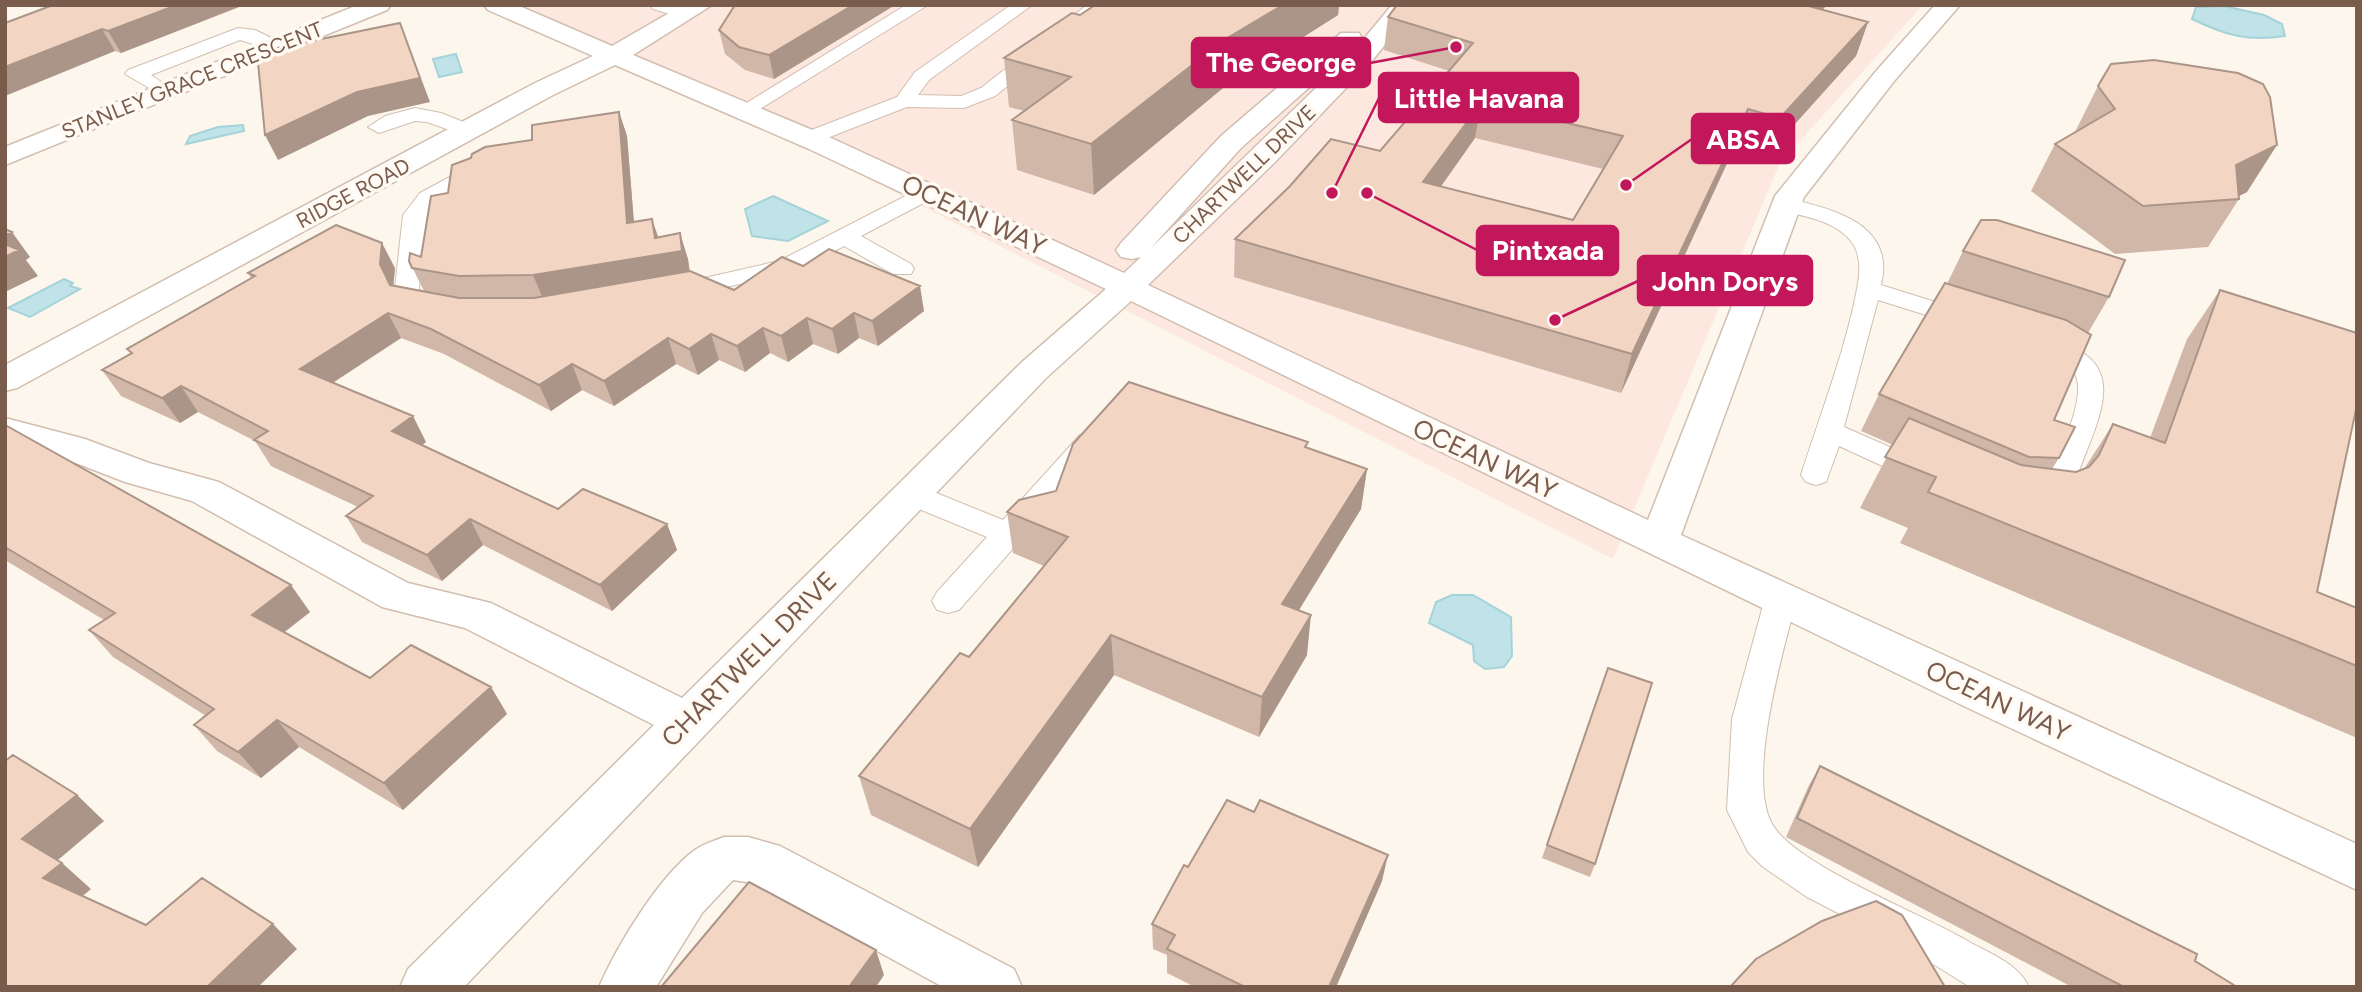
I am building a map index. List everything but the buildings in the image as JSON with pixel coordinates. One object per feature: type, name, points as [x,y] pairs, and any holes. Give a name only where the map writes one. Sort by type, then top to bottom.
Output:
[{"type":"street","name":"STANLEY GRACE CRESCENT","points":[[5,157],[163,90],[379,5]]},
{"type":"street","points":[[496,5],[611,57]]},
{"type":"street","points":[[1659,542],[1715,388],[1748,312],[1786,205],[1797,184],[1948,5]]},
{"type":"street","name":"CHARTWELL DRIVE","points":[[427,987],[1073,333],[1117,281],[1265,156],[1362,57],[1396,7]]},
{"type":"street","name":"RIDGE ROAD","points":[[5,380],[544,89],[611,57],[694,9]]},
{"type":"street","name":"OCEAN WAY","points":[[611,57],[646,67],[745,110],[1117,281],[1659,542],[2357,869]]},
{"type":"street","points":[[5,430],[26,439],[72,448],[138,473],[205,491],[397,596],[476,614],[687,721]]},
{"type":"street","points":[[626,987],[695,882],[710,866],[726,858],[739,858],[762,862],[995,987]]},
{"type":"lane","points":[[659,5],[694,9]]},
{"type":"lane","points":[[745,110],[919,5]]},
{"type":"lane","points":[[904,100],[922,76],[1023,5]]},
{"type":"lane","points":[[1071,7],[1095,8]]},
{"type":"lane","points":[[809,139],[904,100],[964,102],[988,92],[1095,8]]},
{"type":"lane","points":[[379,127],[401,115],[415,113],[469,131]]},
{"type":"lane","points":[[459,311],[412,302],[407,288],[415,215],[436,192],[506,154]]},
{"type":"lane","points":[[661,294],[745,278],[788,266],[925,192]]},
{"type":"lane","points":[[1786,205],[1821,213],[1846,225],[1863,239],[1871,258],[1868,289],[1816,474]]},
{"type":"lane","points":[[845,237],[902,269]]},
{"type":"lane","points":[[1868,289],[2055,348],[2082,363],[2090,372],[2094,391],[2091,409],[2049,504],[2043,509],[2015,508]]},
{"type":"lane","points":[[948,601],[1109,420]]},
{"type":"lane","points":[[1829,431],[1940,480]]},
{"type":"lane","points":[[913,495],[1008,534]]},
{"type":"lane","points":[[1781,598],[1749,719],[1746,810],[1761,840],[1776,855],[1821,885],[1931,941],[2008,987]]},
{"type":"shaded area","points":[[523,5],[1923,5],[1780,163],[1613,559],[571,27]]},
{"type":"water","points":[[2224,6],[2264,15],[2282,24],[2285,36],[2237,36],[2192,19],[2196,7]]},
{"type":"water","points":[[456,54],[462,72],[439,77],[433,59]]},
{"type":"water","points":[[243,125],[244,131],[186,144],[190,136],[218,127]]},
{"type":"water","points":[[773,196],[828,221],[788,241],[752,236],[745,209]]},
{"type":"water","points":[[64,279],[73,283],[70,286],[80,289],[30,317],[8,308]]},
{"type":"water","points":[[1452,595],[1473,595],[1511,617],[1512,656],[1504,667],[1485,669],[1474,661],[1473,645],[1429,623],[1436,602]]},
{"type":"place","name":"The George","points":[[1456,47]]},
{"type":"place","name":"ABSA","points":[[1626,185]]},
{"type":"place","name":"Little Havana","points":[[1332,193]]},
{"type":"place","name":"Pintxada","points":[[1367,193]]},
{"type":"place","name":"John Dorys","points":[[1555,320]]}]
